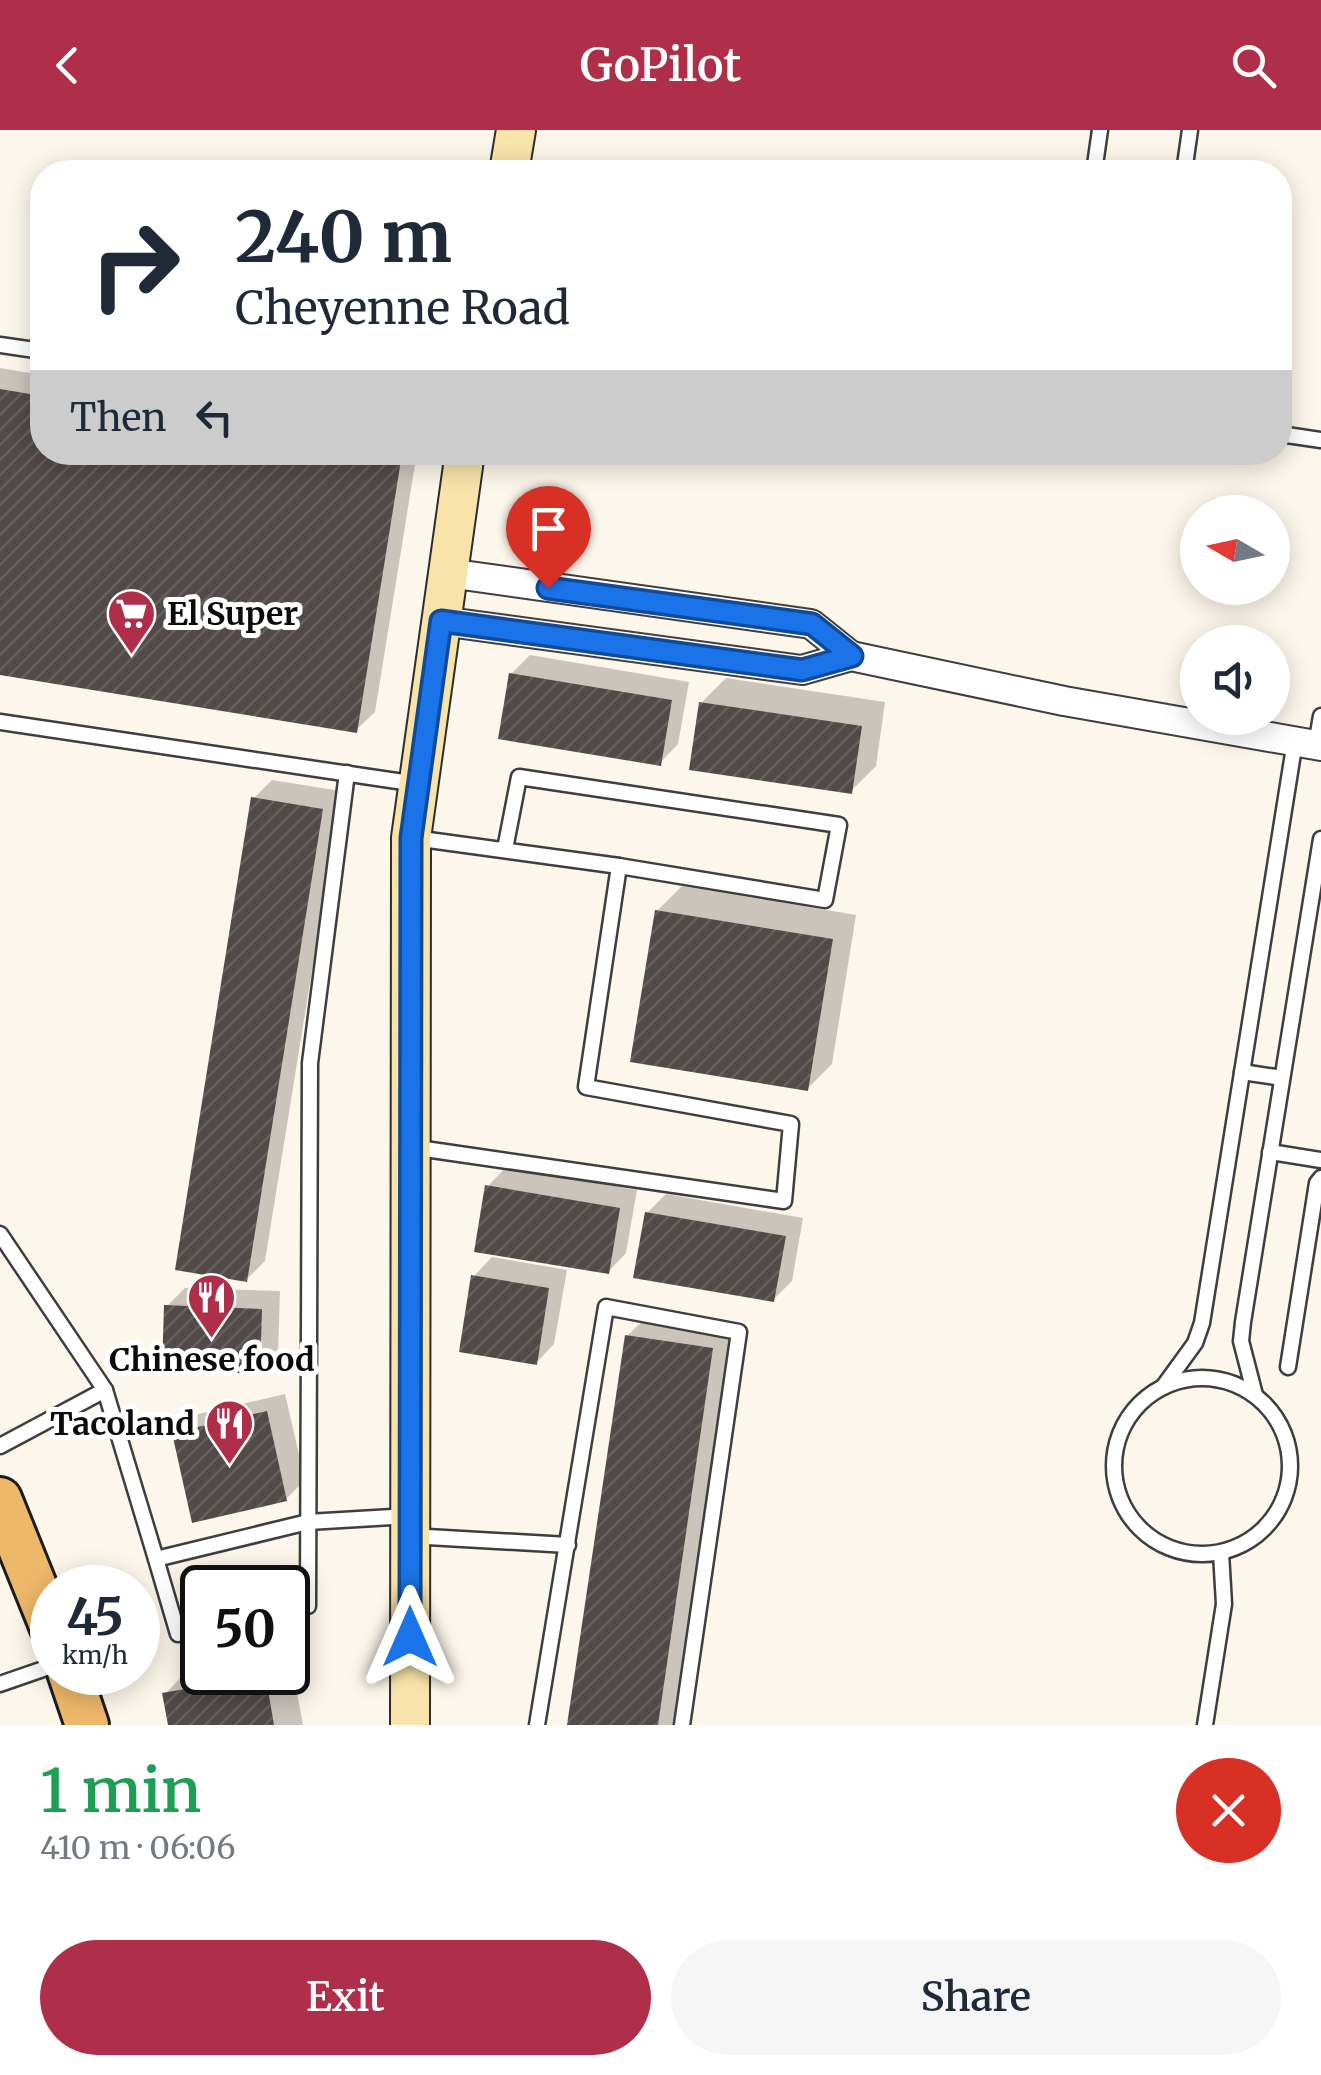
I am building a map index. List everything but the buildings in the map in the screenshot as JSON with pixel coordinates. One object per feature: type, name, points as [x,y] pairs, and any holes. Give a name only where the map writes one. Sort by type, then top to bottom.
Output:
[{"type":"main road","points":[[511,160],[516,130]]},
{"type":"main road","points":[[410,1725],[411,838],[464,465]]},
{"type":"main road","points":[[4,1516],[30,1577]]},
{"type":"main road","points":[[77,1695],[87,1725]]},
{"type":"street","points":[[448,573],[812,624],[852,656],[1064,701],[1311,744]]},
{"type":"street","points":[[441,621],[802,670],[852,656]]},
{"type":"lane","points":[[1097,160],[1100,130]]},
{"type":"lane","points":[[1186,160],[1190,130]]},
{"type":"lane","points":[[0,345],[30,349]]},
{"type":"lane","points":[[1292,436],[1321,440]]},
{"type":"lane","points":[[1163,1387],[1208,1378],[1238,1385],[1255,1395],[1276,1417],[1290,1454],[1289,1485],[1278,1513],[1249,1542],[1221,1553],[1191,1554],[1165,1547],[1136,1525],[1122,1503],[1114,1476],[1118,1440],[1135,1409],[1163,1387],[1195,1343],[1202,1323],[1242,1072],[1311,744],[1321,716]]},
{"type":"lane","points":[[0,722],[418,784]]},
{"type":"lane","points":[[308,1565],[310,1063],[347,774]]},
{"type":"lane","points":[[411,838],[619,866],[825,900],[839,826],[519,777],[505,849]]},
{"type":"lane","points":[[1255,1395],[1240,1340],[1321,839]]},
{"type":"lane","points":[[410,1147],[784,1201],[791,1124],[586,1086],[619,866]]},
{"type":"lane","points":[[1242,1072],[1282,1078]]},
{"type":"lane","points":[[1270,1152],[1321,1160]]},
{"type":"lane","points":[[1288,1368],[1321,1178]]},
{"type":"lane","points":[[0,1234],[105,1390],[180,1634]]},
{"type":"lane","points":[[538,1725],[606,1307],[738,1332],[682,1725]]},
{"type":"lane","points":[[0,1446],[105,1390]]},
{"type":"lane","points":[[156,1559],[308,1522],[410,1526],[568,1545]]},
{"type":"lane","points":[[1205,1725],[1224,1604],[1221,1553]]},
{"type":"lane","points":[[0,1684],[30,1674]]},
{"type":"place","name":"El Super","points":[[132,656]]},
{"type":"place","name":"Chinese food","points":[[212,1340]]},
{"type":"place","name":"Tacoland","points":[[230,1466]]},
{"type":"route","points":[[410,1637],[411,838],[441,621],[802,670],[852,656],[812,624],[548,588]]}]
